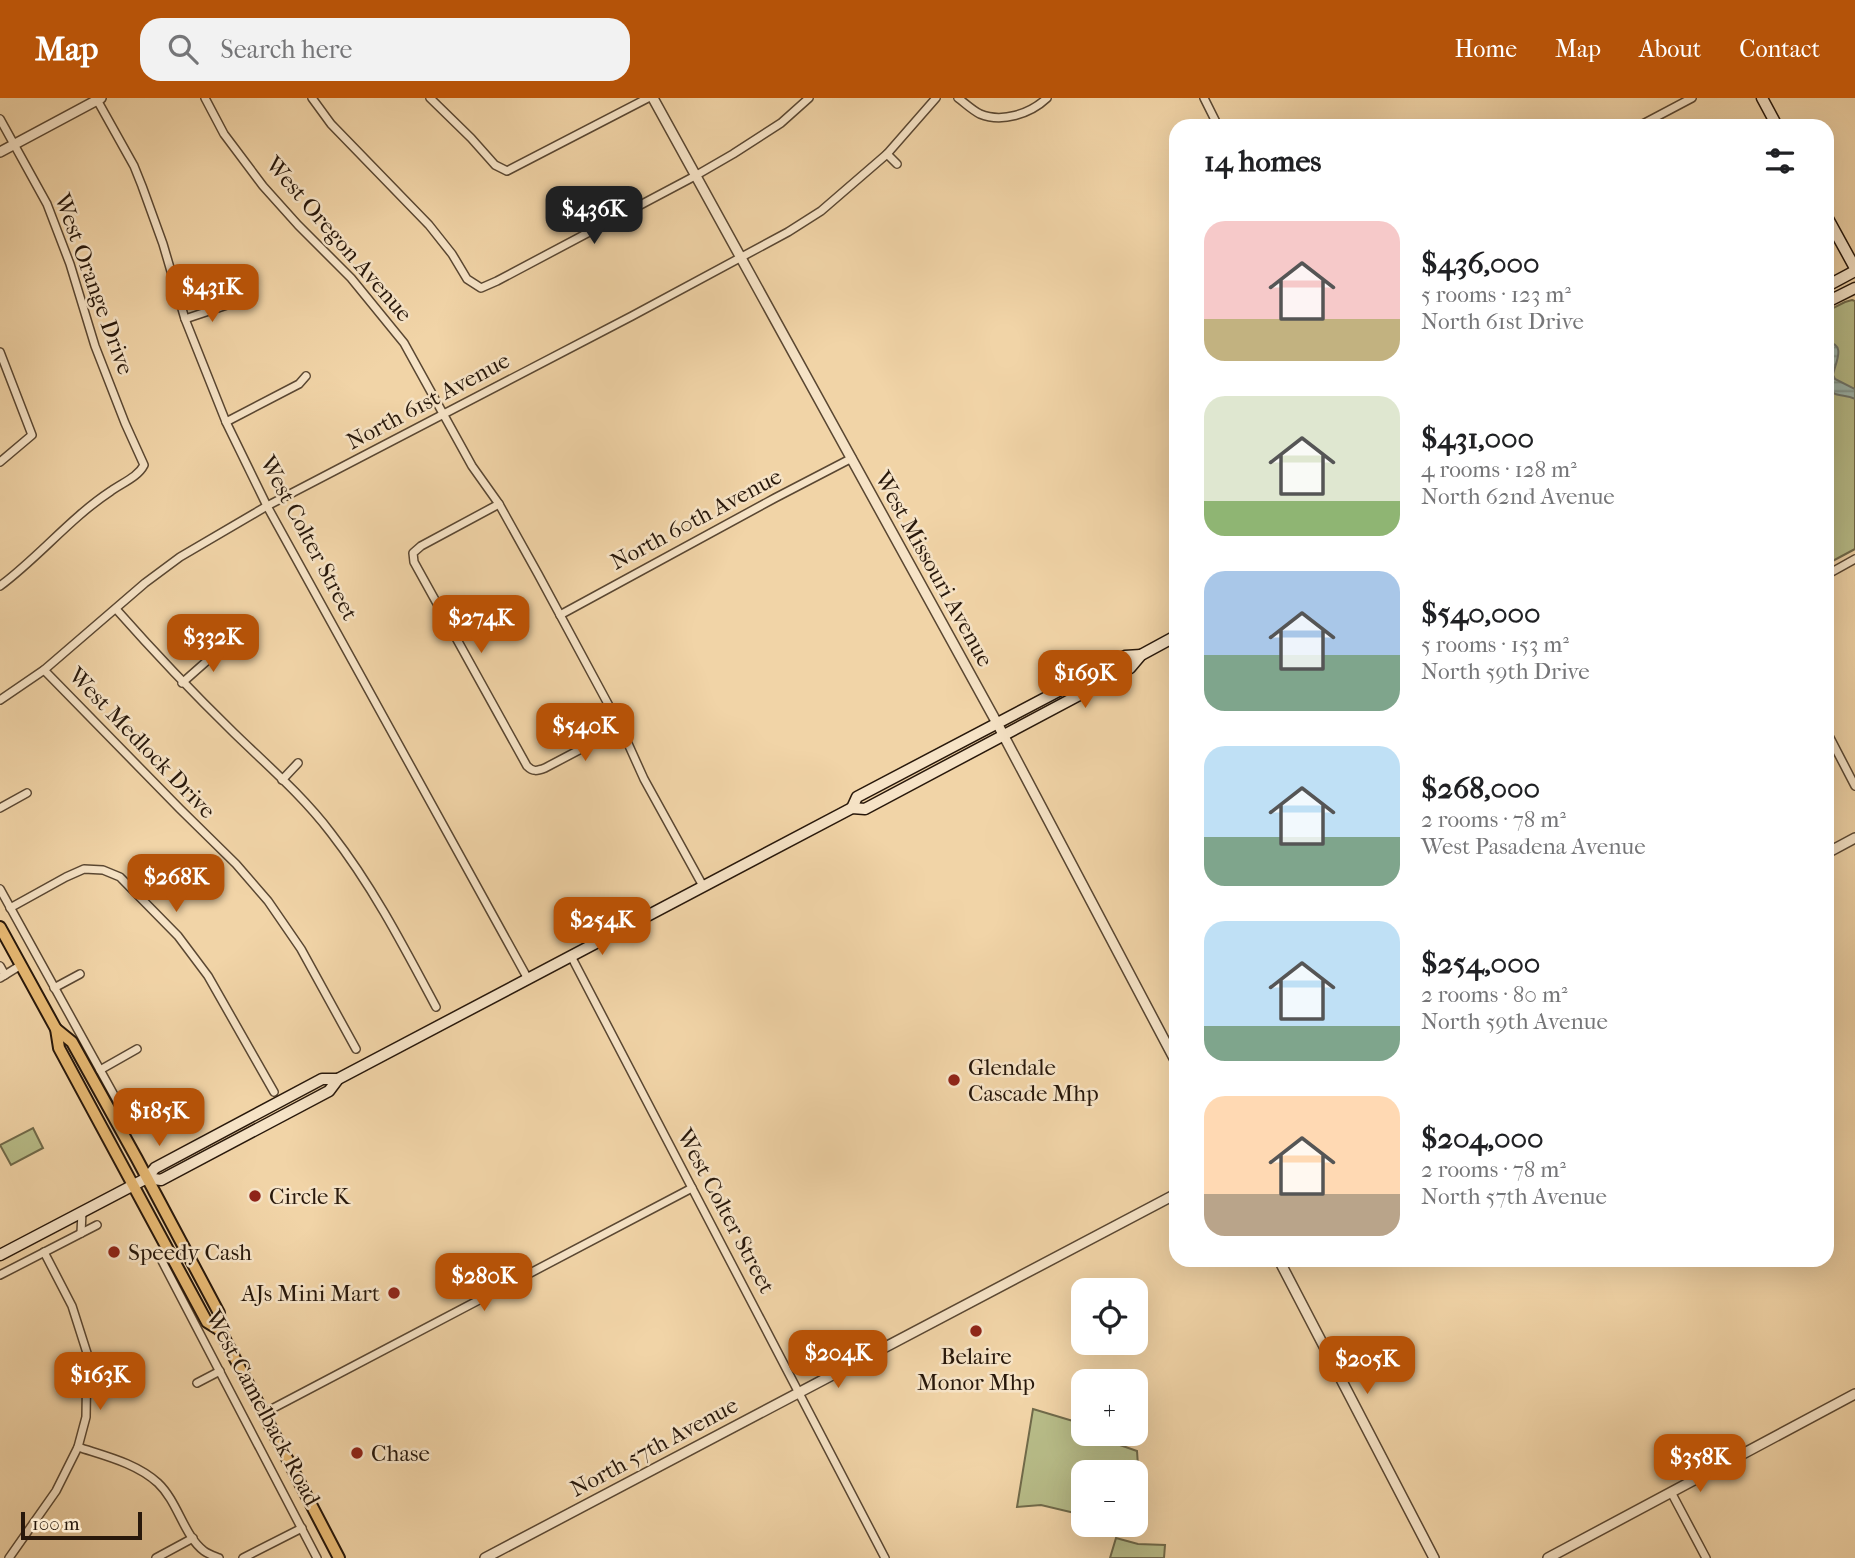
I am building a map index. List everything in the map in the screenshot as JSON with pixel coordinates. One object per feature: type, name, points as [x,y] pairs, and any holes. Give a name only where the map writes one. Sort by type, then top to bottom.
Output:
[{"type":"main road","points":[[1762,98],[1773,119]]},
{"type":"main road","points":[[1834,230],[1855,270],[1834,282]]},
{"type":"main road","points":[[1834,298],[1855,288]]},
{"type":"main road","points":[[852,808],[857,797],[1125,656],[1141,654],[1169,640]]},
{"type":"main road","points":[[0,1255],[133,1186],[147,1178],[155,1168],[322,1079],[338,1079],[852,808],[865,809],[1130,668],[1141,654]]},
{"type":"main road","name":"West Camelback Road","points":[[0,927],[56,1029],[59,1048],[133,1186],[175,1275],[207,1322],[220,1330]]},
{"type":"main road","name":"West Camelback Road","points":[[56,1029],[72,1042],[107,1094],[147,1178],[219,1313],[220,1330],[339,1558]]},
{"type":"street","name":"West Oregon Avenue","points":[[205,98],[224,134],[263,186],[351,278],[404,343],[472,466],[499,504],[703,886]]},
{"type":"street","points":[[312,98],[331,124],[429,225],[452,254],[467,279],[481,288],[733,155],[781,123],[809,98]]},
{"type":"street","points":[[430,98],[495,165],[507,172],[650,98]]},
{"type":"street","name":"West Missouri Avenue","points":[[650,98],[998,723],[1169,1049]]},
{"type":"street","name":"North 61st Avenue","points":[[0,700],[44,670],[145,583],[180,557],[267,506],[741,258],[821,211],[887,154],[936,98]]},
{"type":"street","points":[[958,98],[979,114],[994,118],[1024,112],[1047,98]]},
{"type":"street","points":[[1204,98],[1214,119]]},
{"type":"street","points":[[1652,119],[1692,98]]},
{"type":"street","points":[[0,152],[98,99]]},
{"type":"street","name":"West Colter Street","points":[[98,99],[134,166],[163,244],[185,319],[226,422],[267,506],[528,979]]},
{"type":"street","name":"West Orange Drive","points":[[0,119],[47,204],[70,264],[94,346],[144,465],[135,476],[97,501],[0,586]]},
{"type":"street","points":[[887,154],[897,164]]},
{"type":"street","points":[[185,319],[230,304]]},
{"type":"street","points":[[0,352],[32,435],[0,462]]},
{"type":"street","points":[[226,422],[299,384],[306,376]]},
{"type":"street","name":"North 60th Avenue","points":[[560,615],[852,458]]},
{"type":"street","points":[[499,504],[421,546],[413,553],[414,562],[531,770],[537,771],[621,728]]},
{"type":"street","points":[[1834,571],[1855,559]]},
{"type":"street","points":[[116,609],[182,683],[330,830],[357,868],[404,946],[436,1007]]},
{"type":"street","points":[[182,683],[229,644]]},
{"type":"street","name":"West Medlock Drive","points":[[44,670],[236,864],[268,901],[301,949],[356,1049]]},
{"type":"street","points":[[1834,746],[1855,786]]},
{"type":"street","points":[[282,780],[298,763]]},
{"type":"street","points":[[0,808],[27,793]]},
{"type":"street","points":[[1834,849],[1855,838]]},
{"type":"street","points":[[10,908],[84,869],[103,870],[120,877],[178,936],[208,976],[274,1092]]},
{"type":"street","name":"West Camelback Road","points":[[0,889],[100,1070],[107,1094],[120,1106]]},
{"type":"street","name":"West Colter Street","points":[[571,956],[885,1558]]},
{"type":"street","points":[[0,966],[3,977],[21,965]]},
{"type":"street","points":[[54,988],[80,974]]},
{"type":"street","points":[[100,1070],[137,1049]]},
{"type":"street","points":[[264,1413],[692,1188]]},
{"type":"street","name":"North 57th Avenue","points":[[485,1558],[1169,1198]]},
{"type":"street","points":[[81,1233],[82,1212]]},
{"type":"street","points":[[0,1275],[96,1225]]},
{"type":"street","points":[[9,1558],[56,1491],[78,1447],[86,1417],[87,1353],[72,1306],[44,1252]]},
{"type":"street","name":"West Camelback Road","points":[[162,1261],[175,1275],[220,1371],[317,1558]]},
{"type":"street","points":[[1283,1267],[1434,1558]]},
{"type":"street","points":[[197,1383],[220,1371]]},
{"type":"street","points":[[1548,1558],[1855,1394]]},
{"type":"street","points":[[78,1447],[131,1465],[156,1481],[172,1500],[193,1538],[204,1551],[219,1558]]},
{"type":"street","points":[[1671,1492],[1706,1558]]},
{"type":"street","points":[[243,1558],[302,1528]]},
{"type":"street","points":[[156,1558],[193,1538]]},
{"type":"green space","points":[[1855,301],[1855,549],[1834,560],[1834,308]]},
{"type":"green space","points":[[33,1128],[43,1148],[11,1165],[0,1145]]},
{"type":"green space","points":[[1033,1409],[1071,1420],[1071,1446],[1123,1446],[1137,1451],[1138,1460],[1071,1460],[1071,1512],[1041,1505],[1017,1507]]},
{"type":"green space","points":[[1116,1538],[1138,1544],[1165,1545],[1164,1558],[1110,1558]]},
{"type":"water","points":[[1834,344],[1838,350],[1834,371]]},
{"type":"water","points":[[1834,377],[1855,389],[1855,399],[1848,396],[1835,394]]},
{"type":"place","name":"Glendale Cascade Mhp","points":[[954,1080]]},
{"type":"place","name":"Circle K","points":[[255,1196]]},
{"type":"place","name":"Speedy Cash","points":[[114,1252]]},
{"type":"place","name":"AJs Mini Mart","points":[[394,1293]]},
{"type":"place","name":"Belaire Monor Mhp","points":[[976,1331]]},
{"type":"place","name":"Chase","points":[[357,1453]]}]
